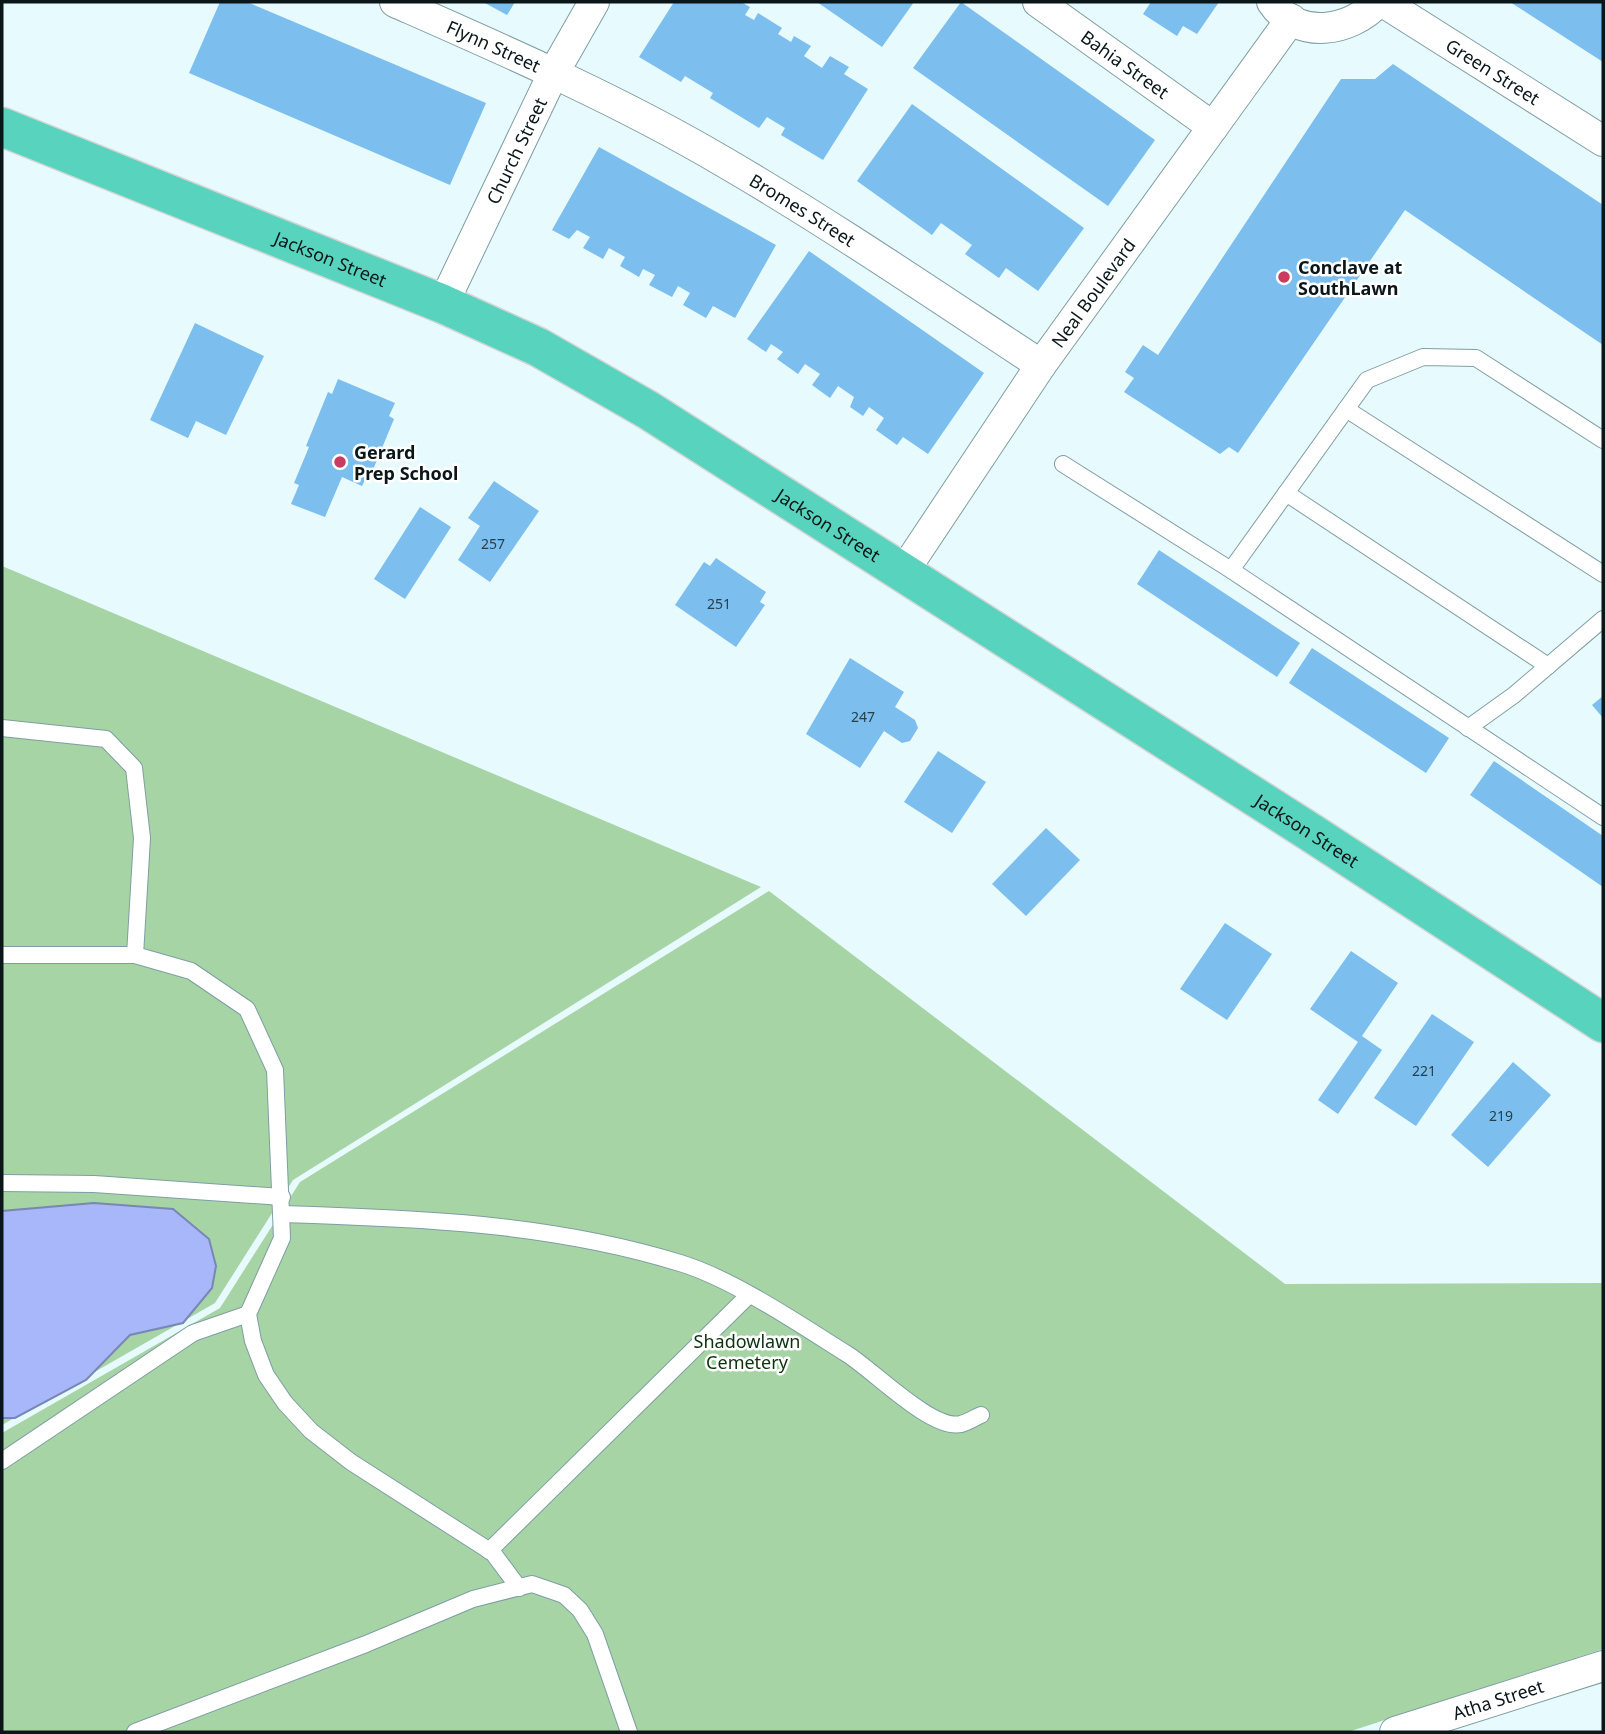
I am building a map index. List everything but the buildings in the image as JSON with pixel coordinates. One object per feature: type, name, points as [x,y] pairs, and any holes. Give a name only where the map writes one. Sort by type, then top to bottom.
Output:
[{"type":"highway","name":"Jackson Street","points":[[2,127],[443,304],[538,347],[648,410],[1310,832],[1603,1023]]},
{"type":"street","name":"Flynn Street","points":[[395,2],[553,74]]},
{"type":"street","name":"Church Street","points":[[443,304],[553,74],[594,2]]},
{"type":"street","name":"Bahia Street","points":[[1038,2],[1213,127]]},
{"type":"street","points":[[1281,11],[1309,27],[1329,29],[1349,25],[1381,2]]},
{"type":"street","name":"Green Street","points":[[1381,2],[1603,141]]},
{"type":"street","name":"Neal Boulevard","points":[[902,574],[1041,365],[1213,127],[1281,11]]},
{"type":"street","name":"Bromes Street","points":[[553,74],[722,160],[1041,365]]},
{"type":"street","name":"Atha Street","points":[[1395,1732],[1603,1666]]},
{"type":"lane","points":[[1231,570],[1367,380],[1423,357],[1476,358],[1603,440]]},
{"type":"lane","points":[[1346,409],[1603,574]]},
{"type":"lane","points":[[1063,464],[1231,570],[1603,817]]},
{"type":"lane","points":[[1286,494],[1548,666]]},
{"type":"lane","points":[[1468,728],[1603,619]]},
{"type":"lane","points":[[2,728],[106,739],[134,768],[142,838],[135,955]]},
{"type":"lane","points":[[2,955],[135,955],[191,971],[247,1009],[275,1070],[282,1197],[282,1238],[248,1314],[253,1341],[266,1375],[285,1403],[311,1431],[351,1462],[489,1551],[514,1577],[519,1588]]},
{"type":"lane","points":[[2,1183],[94,1184],[282,1197]]},
{"type":"lane","points":[[282,1214],[377,1217],[516,1228],[681,1263],[748,1296],[861,1363],[927,1415],[959,1425],[981,1415]]},
{"type":"lane","points":[[489,1551],[748,1296]]},
{"type":"lane","points":[[2,1461],[193,1333],[248,1314]]},
{"type":"lane","points":[[135,1732],[366,1644],[473,1599],[532,1584],[564,1595],[580,1610],[596,1634],[629,1732]]},
{"type":"green space","points":[[2,566],[761,887],[293,1180],[215,1303],[2,1425]]},
{"type":"green space","name":"Shadowlawn Cemetery","points":[[769,891],[1285,1284],[1603,1283],[1603,1649],[1348,1732],[2,1732],[2,1433],[220,1308],[300,1182]]},
{"type":"water","points":[[94,1203],[173,1209],[209,1239],[216,1266],[212,1288],[183,1323],[130,1335],[86,1380],[15,1418],[2,1418],[2,1211]]},
{"type":"place","name":"Conclave at SouthLawn","points":[[1284,277]]},
{"type":"place","name":"Gerard Prep School","points":[[340,462]]}]
